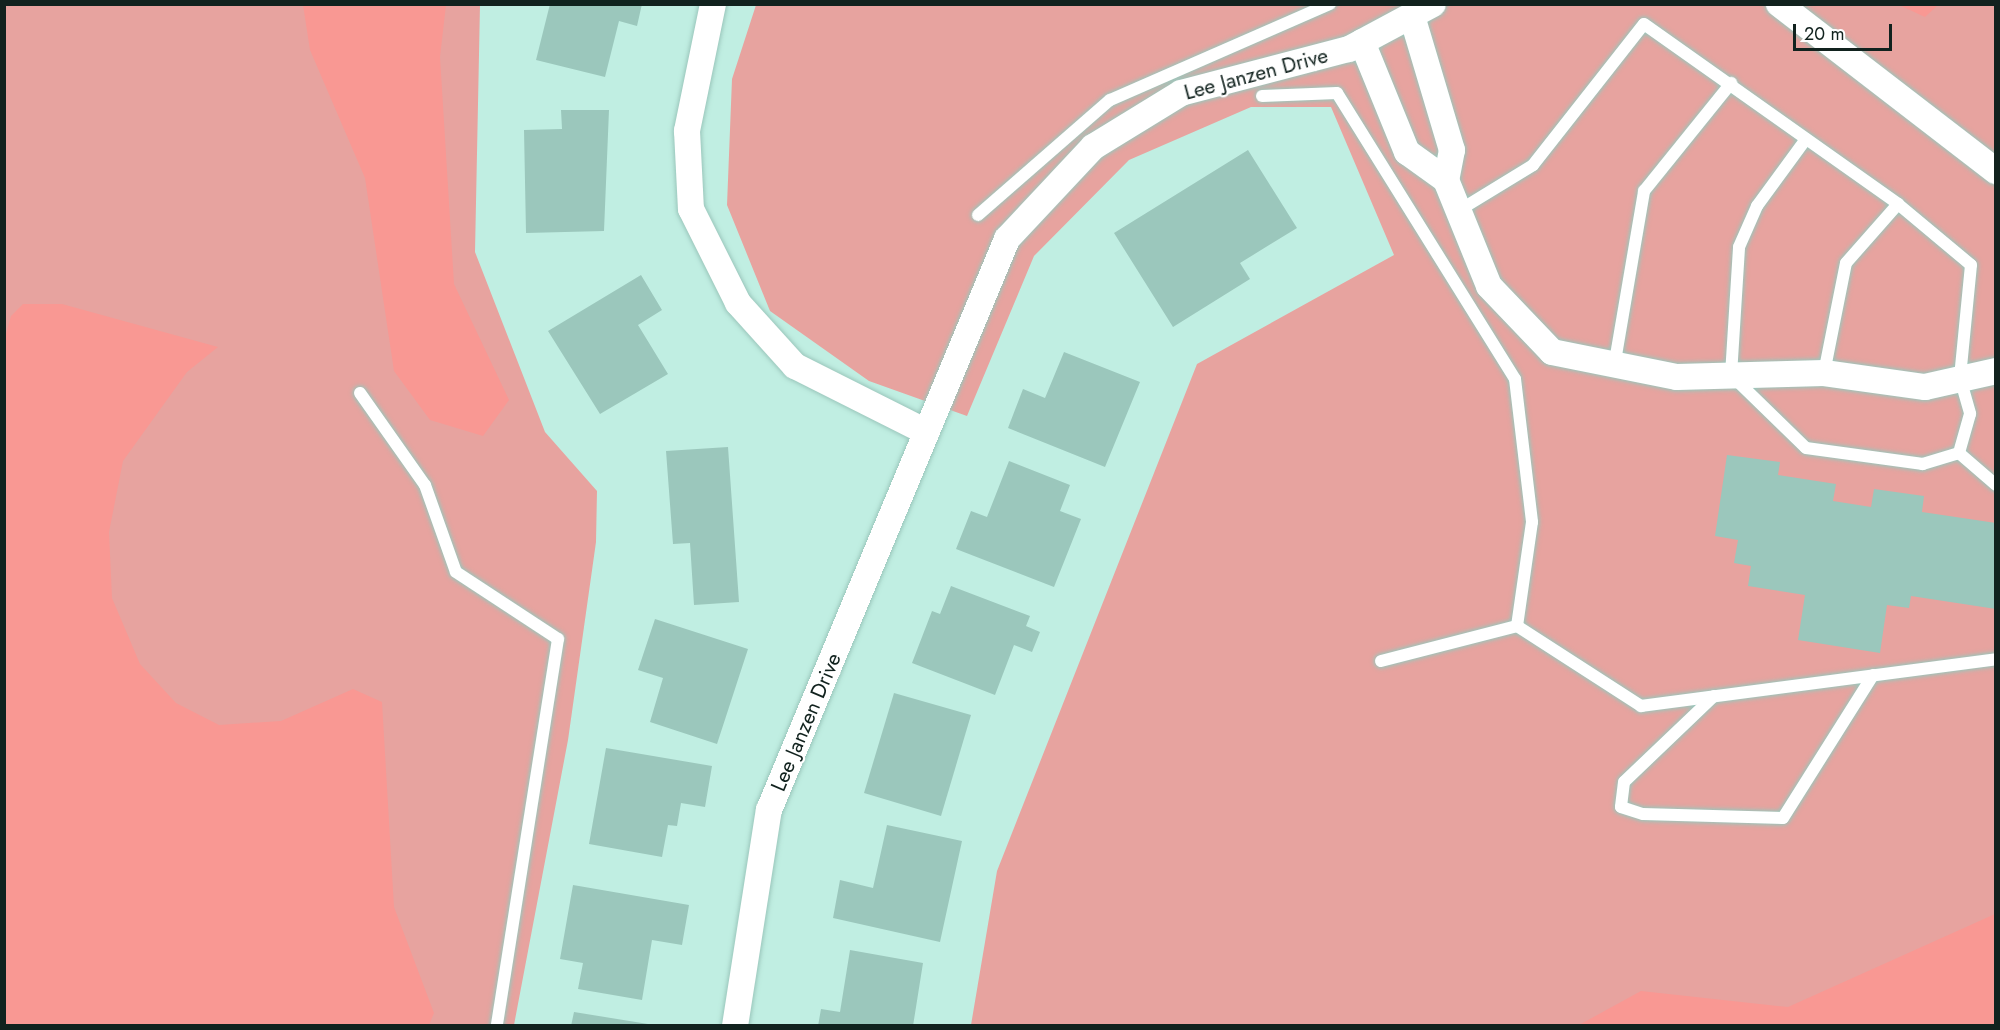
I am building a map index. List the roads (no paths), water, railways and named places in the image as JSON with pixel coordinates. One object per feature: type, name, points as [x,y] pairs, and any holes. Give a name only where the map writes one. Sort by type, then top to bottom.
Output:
[{"type":"street","points":[[713,4],[687,131],[696,220],[738,303],[795,366],[926,432]]},
{"type":"street","points":[[1779,4],[1995,171]]},
{"type":"street","points":[[1423,10],[1452,150],[1446,180],[1489,286],[1552,352],[1614,367],[1677,377],[1824,373],[1925,387],[1994,370]]},
{"type":"street","name":"Lee Janzen Drive","points":[[735,1026],[770,810],[1007,239],[1093,147],[1181,93],[1362,42],[1423,10]]},
{"type":"street","points":[[1362,42],[1407,152],[1446,180]]},
{"type":"lane","points":[[978,215],[1110,100],[1330,4]]},
{"type":"lane","points":[[1458,211],[1533,165],[1644,24],[1731,83],[1898,204],[1971,265],[1960,378],[1970,414],[1959,453]]},
{"type":"lane","points":[[1614,367],[1644,191],[1731,83]]},
{"type":"lane","points":[[1262,96],[1337,93],[1515,379],[1532,522],[1517,626]]},
{"type":"lane","points":[[1806,139],[1756,206],[1739,248],[1731,375],[1806,448],[1923,464],[1959,453]]},
{"type":"lane","points":[[1824,373],[1846,263],[1898,204]]},
{"type":"lane","points":[[360,393],[425,485],[456,572],[558,639],[497,1026]]},
{"type":"lane","points":[[1959,453],[1995,485]]},
{"type":"lane","points":[[1381,661],[1517,626],[1641,706],[1995,658]]},
{"type":"lane","points":[[1714,696],[1624,782],[1621,807],[1643,814],[1783,818],[1873,675]]}]
